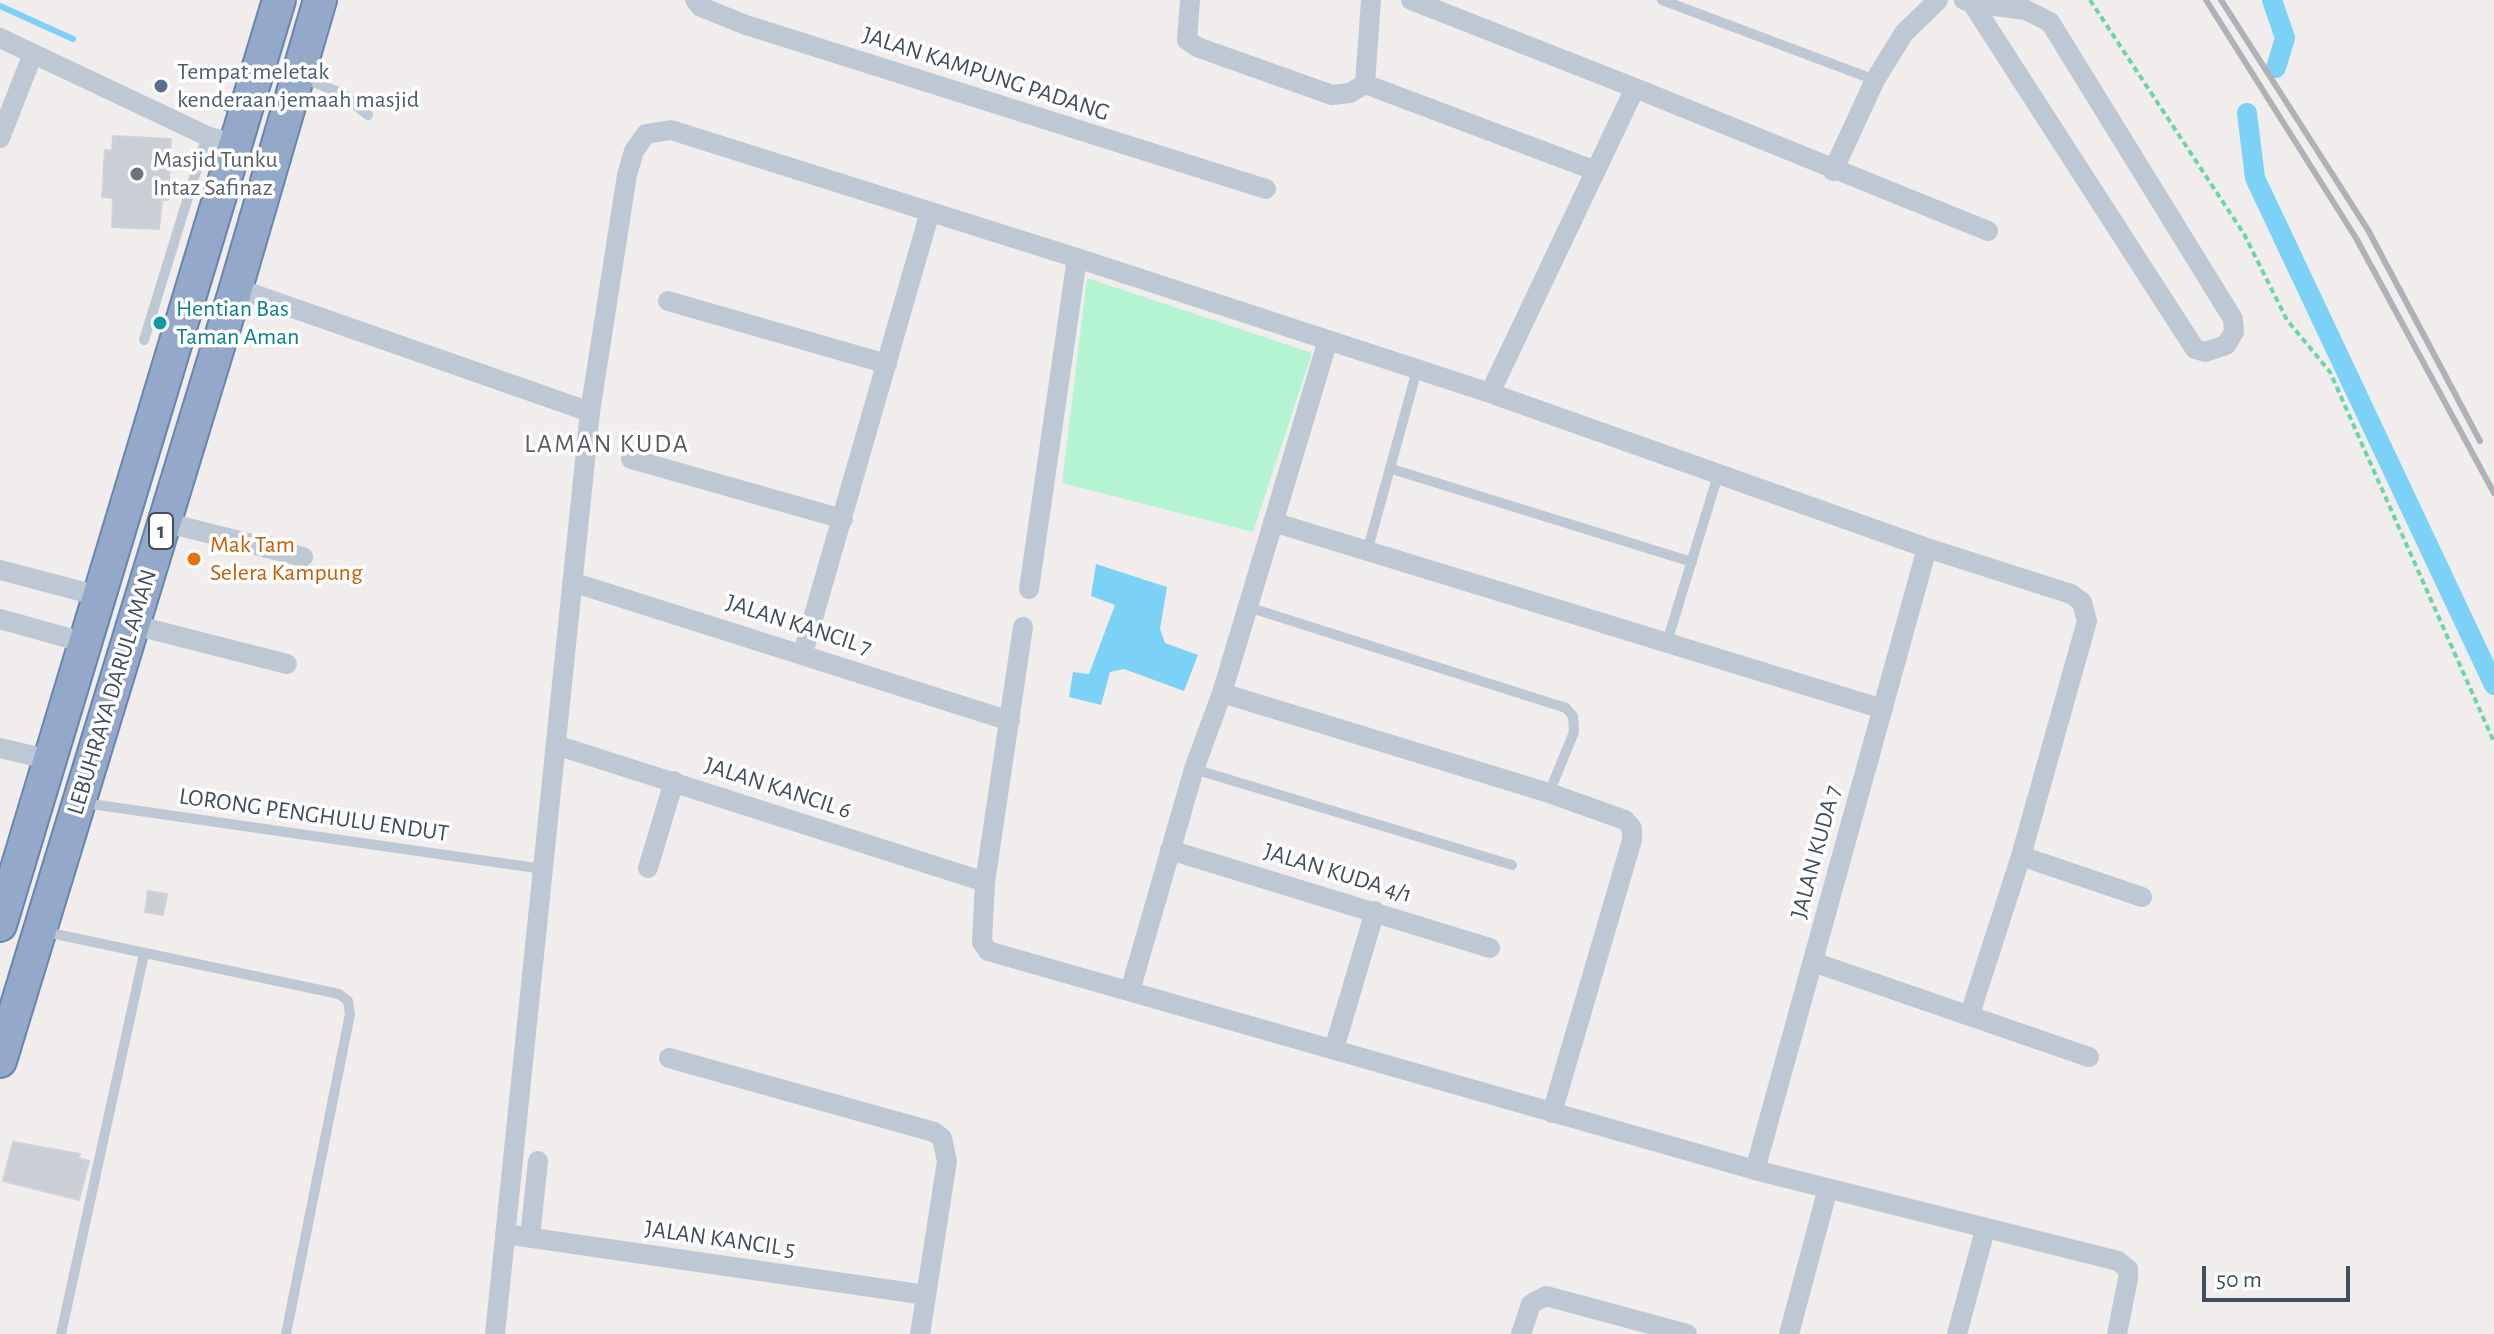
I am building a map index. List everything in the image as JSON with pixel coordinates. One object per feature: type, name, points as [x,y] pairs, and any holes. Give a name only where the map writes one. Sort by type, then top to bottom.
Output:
[{"type":"highway","name":"LEBUHRAYA DARUL AMAN","points":[[0,925],[12,852],[51,760],[86,643],[194,229],[221,140],[279,0]]},
{"type":"highway","name":"LEBUHRAYA DARUL AMAN","points":[[0,1061],[236,288],[320,0]]},
{"type":"street","name":"JALAN KAMPUNG PADANG","points":[[695,0],[701,7],[746,25],[1266,189]]},
{"type":"street","points":[[1190,0],[1187,40],[1197,47],[1332,95],[1350,93],[1365,84]]},
{"type":"street","points":[[1365,84],[1371,0]]},
{"type":"street","points":[[1411,0],[1988,231]]},
{"type":"street","points":[[1833,171],[1875,80],[1904,33],[1938,0]]},
{"type":"street","points":[[1968,1],[2026,10],[2050,22],[2233,319],[2234,332],[2226,345],[2205,352],[2195,349],[1968,1]]},
{"type":"street","points":[[0,38],[32,56],[221,140]]},
{"type":"street","points":[[0,138],[32,56]]},
{"type":"street","points":[[1365,84],[1596,171]]},
{"type":"street","points":[[1490,393],[1635,88]]},
{"type":"street","points":[[495,1334],[590,412],[627,175],[634,151],[646,134],[671,130],[1077,258],[1490,393],[1927,548],[2071,594],[2082,602],[2087,621],[2021,856],[1970,1014]]},
{"type":"street","points":[[803,653],[930,212]]},
{"type":"street","points":[[1029,589],[1077,258]]},
{"type":"street","points":[[236,288],[590,412]]},
{"type":"street","points":[[668,301],[887,364]]},
{"type":"street","points":[[1130,991],[1194,769],[1222,693],[1328,340]]},
{"type":"street","points":[[631,459],[843,519]]},
{"type":"street","points":[[164,522],[303,557]]},
{"type":"street","points":[[1273,522],[1883,709]]},
{"type":"street","name":"JALAN KUDA 7","points":[[1755,1170],[1927,548]]},
{"type":"street","points":[[0,570],[99,596]]},
{"type":"street","name":"JALAN KANCIL 7","points":[[572,582],[1010,721]]},
{"type":"street","points":[[0,619],[86,643]]},
{"type":"street","points":[[134,625],[287,664]]},
{"type":"street","points":[[1023,627],[985,882],[982,942],[988,951],[1755,1170],[1985,1230],[2103,1256],[2128,1269],[2127,1291],[2117,1334]]},
{"type":"street","points":[[1222,693],[1549,793],[1625,820],[1632,828],[1632,840],[1552,1113]]},
{"type":"street","name":"JALAN KANCIL 6","points":[[556,745],[985,882]]},
{"type":"street","points":[[0,748],[51,760]]},
{"type":"street","points":[[648,868],[674,781]]},
{"type":"street","name":"JALAN KUDA 4/1","points":[[1170,850],[1490,948]]},
{"type":"street","points":[[2021,856],[2142,897]]},
{"type":"street","points":[[1334,1049],[1375,911]]},
{"type":"street","points":[[1813,962],[2089,1057]]},
{"type":"street","points":[[669,1058],[934,1132],[942,1138],[947,1161],[920,1334]]},
{"type":"street","points":[[530,1237],[538,1161]]},
{"type":"street","points":[[1789,1334],[1828,1188]]},
{"type":"street","points":[[1957,1334],[1985,1230]]},
{"type":"street","name":"JALAN KANCIL 5","points":[[505,1234],[926,1295]]},
{"type":"street","points":[[1521,1334],[1531,1304],[1537,1298],[1546,1296],[1687,1334]]},
{"type":"lane","points":[[1662,0],[1875,80]]},
{"type":"lane","points":[[298,77],[341,93],[368,115]]},
{"type":"lane","points":[[144,340],[194,229]]},
{"type":"lane","points":[[1367,552],[1417,370]]},
{"type":"lane","points":[[1392,469],[1692,562]]},
{"type":"lane","points":[[1667,642],[1718,475]]},
{"type":"lane","points":[[1248,607],[1566,708],[1573,716],[1574,732],[1549,793]]},
{"type":"lane","points":[[1194,769],[1512,865]]},
{"type":"lane","name":"LORONG PENGHULU ENDUT","points":[[78,802],[543,869]]},
{"type":"lane","points":[[40,931],[339,994],[348,1001],[350,1014],[286,1334]]},
{"type":"lane","points":[[61,1334],[144,954]]},
{"type":"path","points":[[2090,0],[2244,234],[2287,320],[2330,372],[2494,742]]},
{"type":"green space","points":[[1087,278],[1312,353],[1253,532],[1062,483]]},
{"type":"water","points":[[1096,564],[1167,587],[1160,629],[1165,643],[1198,655],[1184,691],[1124,669],[1110,672],[1101,705],[1069,697],[1073,672],[1089,674],[1115,605],[1091,596]]},
{"type":"building","name":"Masjid Tunku Intaz Safinaz","points":[[113,136],[171,139],[168,200],[162,200],[159,229],[112,227],[113,198],[102,197],[105,150],[112,151]]},
{"type":"building","points":[[148,891],[167,894],[163,915],[145,912]]},
{"type":"building","points":[[13,1142],[80,1154],[78,1158],[89,1161],[79,1200],[3,1181]]},
{"type":"waterway","points":[[2272,0],[2285,38],[2276,68]]},
{"type":"waterway","points":[[0,6],[73,39]]},
{"type":"waterway","points":[[214,103],[229,110]]},
{"type":"waterway","points":[[2247,113],[2255,178],[2494,685]]},
{"type":"railway","points":[[2206,0],[2356,238],[2494,493]]},
{"type":"railway","points":[[2221,0],[2368,230],[2480,441]]},
{"type":"place","name":"Tempat meletak kenderaan jemaah masjid","points":[[161,86]]},
{"type":"place","name":"Masjid Tunku Intaz Safinaz","points":[[137,174]]},
{"type":"place","name":"Hentian Bas Taman Aman","points":[[160,323]]},
{"type":"place","name":"Mak Tam Selera Kampung","points":[[194,559]]},
{"type":"district","name":"LAMAN KUDA","points":[[607,444]]}]
